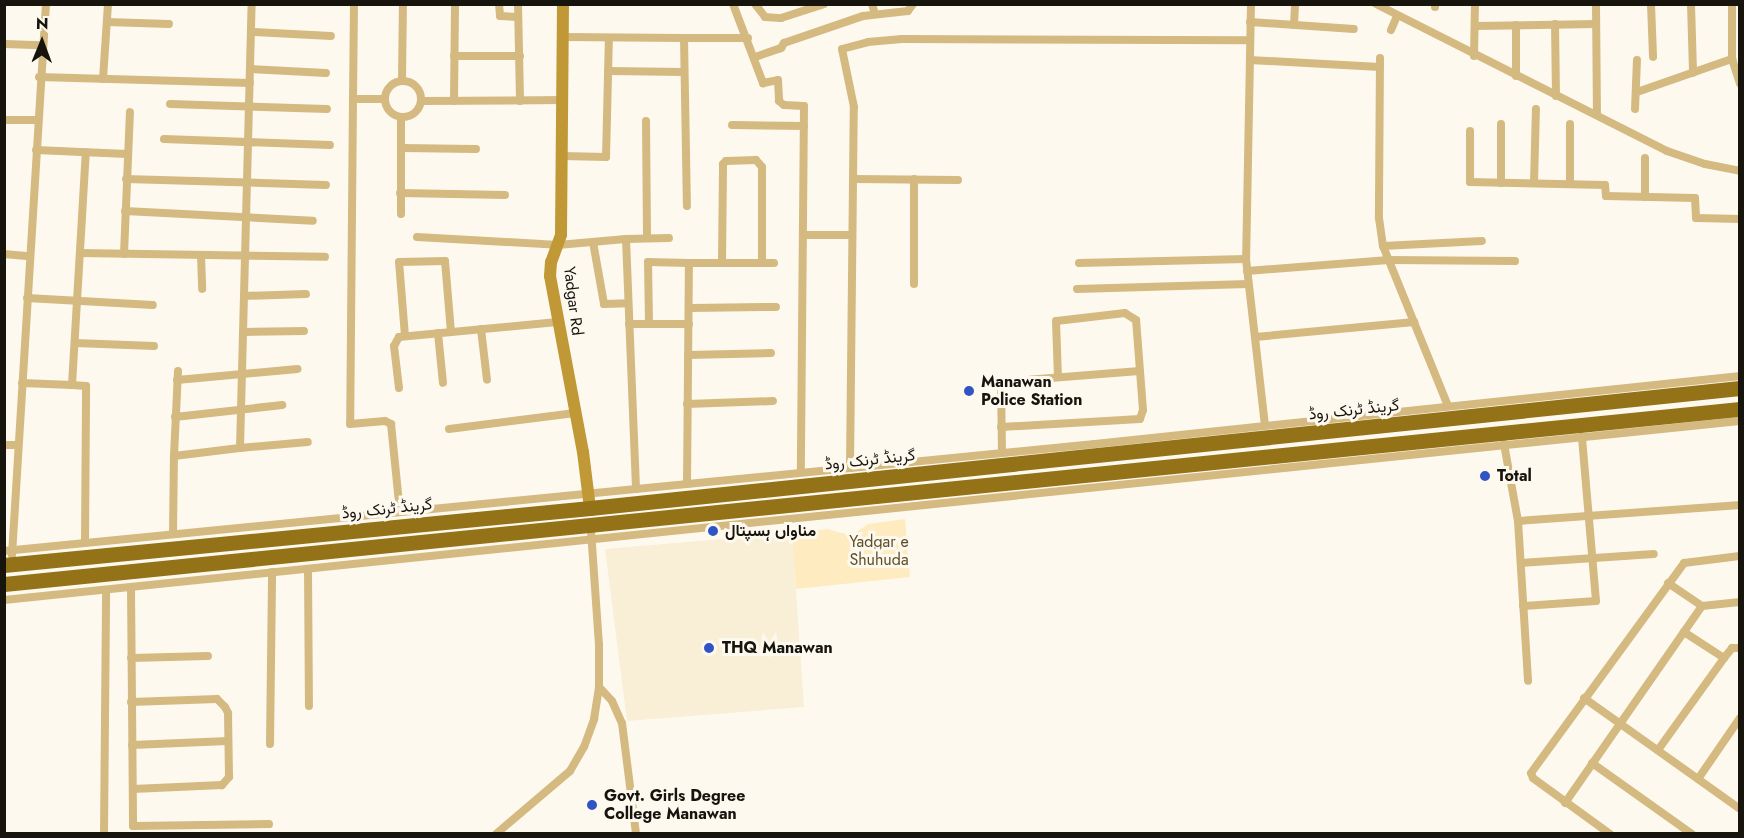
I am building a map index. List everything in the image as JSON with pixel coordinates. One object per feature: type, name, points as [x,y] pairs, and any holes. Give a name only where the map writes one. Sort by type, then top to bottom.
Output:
[{"type":"highway","name":"گرینڈ ٹرنک روڈ","points":[[8,557],[1740,388]]},
{"type":"highway","points":[[4,584],[675,523],[847,500],[980,493],[1498,441],[1740,409]]},
{"type":"highway","points":[[847,474],[847,500]]},
{"type":"street","points":[[46,4],[39,77],[18,445],[8,557],[85,543],[399,512],[590,501],[636,489],[801,472],[847,474],[1002,453],[1740,376]]},
{"type":"street","points":[[103,79],[108,4]]},
{"type":"street","points":[[240,448],[252,4]]},
{"type":"street","points":[[354,4],[350,424],[385,421],[391,424],[399,512]]},
{"type":"street","points":[[402,81],[403,4]]},
{"type":"street","points":[[454,101],[455,4]]},
{"type":"street","points":[[499,4],[500,16],[519,17]]},
{"type":"street","points":[[518,4],[520,101]]},
{"type":"street","name":"Yadgar Rd","points":[[563,4],[561,235],[551,262],[549,276],[590,501]]},
{"type":"street","points":[[733,4],[763,82],[778,80],[780,83],[779,101],[784,105],[804,106],[801,472]]},
{"type":"street","points":[[755,4],[765,17],[781,18],[824,4]]},
{"type":"street","points":[[872,4],[874,14]]},
{"type":"street","points":[[755,57],[781,48],[784,43],[874,14],[908,11],[913,4]]},
{"type":"street","points":[[1251,4],[1246,259],[1265,425]]},
{"type":"street","points":[[1294,25],[1295,4]]},
{"type":"street","points":[[1376,4],[1474,56],[1667,151],[1705,164],[1740,171]]},
{"type":"street","points":[[1474,56],[1475,4]]},
{"type":"street","points":[[1596,4],[1597,115]]},
{"type":"street","points":[[1652,4],[1653,57]]},
{"type":"street","points":[[1691,4],[1693,73]]},
{"type":"street","points":[[1732,4],[1732,59],[1740,84]]},
{"type":"street","points":[[1391,30],[1397,16]]},
{"type":"street","points":[[107,22],[169,24]]},
{"type":"street","points":[[1251,22],[1354,29]]},
{"type":"street","points":[[1555,24],[1556,96]]},
{"type":"street","points":[[1475,26],[1596,24]]},
{"type":"street","points":[[1516,25],[1516,76]]},
{"type":"street","points":[[252,33],[331,36]]},
{"type":"street","points":[[562,37],[748,38]]},
{"type":"street","points":[[563,156],[606,157],[609,38]]},
{"type":"street","points":[[684,38],[687,206]]},
{"type":"street","points":[[847,474],[854,179],[853,95],[842,50],[868,42],[902,39],[1250,40]]},
{"type":"street","points":[[4,44],[42,45]]},
{"type":"street","points":[[453,56],[520,57]]},
{"type":"street","points":[[1637,92],[1732,59]]},
{"type":"street","points":[[1250,60],[1380,63],[1378,218],[1383,246],[1448,406]]},
{"type":"street","points":[[1635,109],[1637,60]]},
{"type":"street","points":[[250,69],[326,73]]},
{"type":"street","points":[[608,71],[684,72]]},
{"type":"street","points":[[39,77],[250,83]]},
{"type":"street","points":[[402,81],[418,89],[421,101],[412,115],[401,117],[391,113],[385,99],[392,85],[402,81]]},
{"type":"street","points":[[353,99],[385,99]]},
{"type":"street","points":[[421,101],[563,100]]},
{"type":"street","points":[[170,104],[327,109]]},
{"type":"street","points":[[1534,183],[1536,109]]},
{"type":"street","points":[[124,254],[130,112]]},
{"type":"street","points":[[400,214],[401,117]]},
{"type":"street","points":[[4,120],[37,120]]},
{"type":"street","points":[[646,121],[647,238]]},
{"type":"street","points":[[1501,183],[1502,124]]},
{"type":"street","points":[[1570,124],[1570,184]]},
{"type":"street","points":[[732,125],[804,126]]},
{"type":"street","points":[[1470,131],[1470,182],[1605,185],[1605,196],[1695,198],[1696,218],[1740,219]]},
{"type":"street","points":[[164,139],[330,146]]},
{"type":"street","points":[[401,148],[476,148]]},
{"type":"street","points":[[36,150],[127,154]]},
{"type":"street","points":[[72,385],[86,152]]},
{"type":"street","points":[[1645,158],[1645,197]]},
{"type":"street","points":[[722,263],[723,164],[726,161],[756,160],[762,167],[762,263]]},
{"type":"street","points":[[126,179],[326,185]]},
{"type":"street","points":[[854,179],[958,180]]},
{"type":"street","points":[[914,179],[914,284]]},
{"type":"street","points":[[400,193],[505,195]]},
{"type":"street","points":[[125,211],[313,221]]},
{"type":"street","points":[[804,235],[852,235]]},
{"type":"street","points":[[417,237],[558,245],[669,238]]},
{"type":"street","points":[[626,239],[636,489]]},
{"type":"street","points":[[1383,246],[1482,241]]},
{"type":"street","points":[[593,242],[604,304],[628,303]]},
{"type":"street","points":[[80,253],[325,257]]},
{"type":"street","points":[[4,254],[29,256]]},
{"type":"street","points":[[201,255],[202,289]]},
{"type":"street","points":[[1079,263],[1246,259]]},
{"type":"street","points":[[1247,271],[1389,260],[1515,261]]},
{"type":"street","points":[[405,336],[399,262],[445,261],[451,332]]},
{"type":"street","points":[[649,324],[648,262],[774,263]]},
{"type":"street","points":[[687,484],[689,263]]},
{"type":"street","points":[[1077,289],[1248,284]]},
{"type":"street","points":[[244,296],[306,294]]},
{"type":"street","points":[[27,298],[153,305]]},
{"type":"street","points":[[689,308],[776,307]]},
{"type":"street","points":[[1001,427],[1140,420],[1143,413],[1135,318],[1123,314],[1056,321],[1058,377]]},
{"type":"street","points":[[399,388],[394,346],[399,337],[557,322]]},
{"type":"street","points":[[1255,337],[1414,322]]},
{"type":"street","points":[[629,324],[689,324]]},
{"type":"street","points":[[481,329],[487,380]]},
{"type":"street","points":[[243,332],[304,331]]},
{"type":"street","points":[[438,333],[443,383]]},
{"type":"street","points":[[75,343],[154,346]]},
{"type":"street","points":[[688,355],[771,353]]},
{"type":"street","points":[[173,534],[178,376],[297,369]]},
{"type":"street","points":[[1002,453],[1000,382],[1140,371]]},
{"type":"street","points":[[22,384],[86,386],[85,543]]},
{"type":"street","points":[[687,404],[773,401]]},
{"type":"street","points":[[175,417],[282,405]]},
{"type":"street","points":[[449,429],[574,413]]},
{"type":"street","points":[[1528,681],[1518,521],[1498,441],[1582,437],[1740,421]]},
{"type":"street","points":[[1523,606],[1596,601],[1582,437]]},
{"type":"street","points":[[174,456],[308,442]]},
{"type":"street","points":[[4,445],[18,445]]},
{"type":"street","points":[[675,523],[980,493]]},
{"type":"street","points":[[1518,521],[1590,514],[1740,505]]},
{"type":"street","points":[[4,600],[308,569],[591,531],[599,645],[599,687],[594,719],[576,762],[561,780],[496,834]]},
{"type":"street","points":[[1522,564],[1654,554]]},
{"type":"street","points":[[1610,834],[1565,803],[1533,778],[1531,773],[1684,563],[1740,556]]},
{"type":"street","points":[[308,569],[309,706]]},
{"type":"street","points":[[270,744],[272,572]]},
{"type":"street","points":[[1668,583],[1702,606],[1740,602]]},
{"type":"street","points":[[131,588],[133,826],[269,824]]},
{"type":"street","points":[[104,834],[106,591]]},
{"type":"street","points":[[1565,803],[1702,606]]},
{"type":"street","points":[[1684,632],[1724,658]]},
{"type":"street","points":[[1658,750],[1732,648],[1740,648]]},
{"type":"street","points":[[131,658],[208,656]]},
{"type":"street","points":[[599,687],[612,701],[622,723],[636,834]]},
{"type":"street","points":[[1584,698],[1740,809]]},
{"type":"street","points":[[131,702],[217,699],[225,706],[228,713],[229,777],[225,783],[132,789]]},
{"type":"street","points":[[1698,778],[1740,718]]},
{"type":"street","points":[[132,745],[228,741]]},
{"type":"street","points":[[1592,763],[1692,834]]},
{"type":"shaded area","name":"THQ Manawan","points":[[792,533],[804,707],[627,721],[605,549]]},
{"type":"green space","name":"Yadgar e Shuhuda","points":[[905,519],[910,577],[796,589],[792,533],[828,529],[841,533],[855,533],[868,524]]},
{"type":"place","name":"Manawan Police Station","points":[[969,391]]},
{"type":"place","name":"Total","points":[[1485,476]]},
{"type":"place","name":"مناواں ہسپتال","points":[[713,531]]},
{"type":"place","name":"THQ Manawan","points":[[709,648]]},
{"type":"place","name":"Govt. Girls Degree College Manawan","points":[[592,805]]}]
